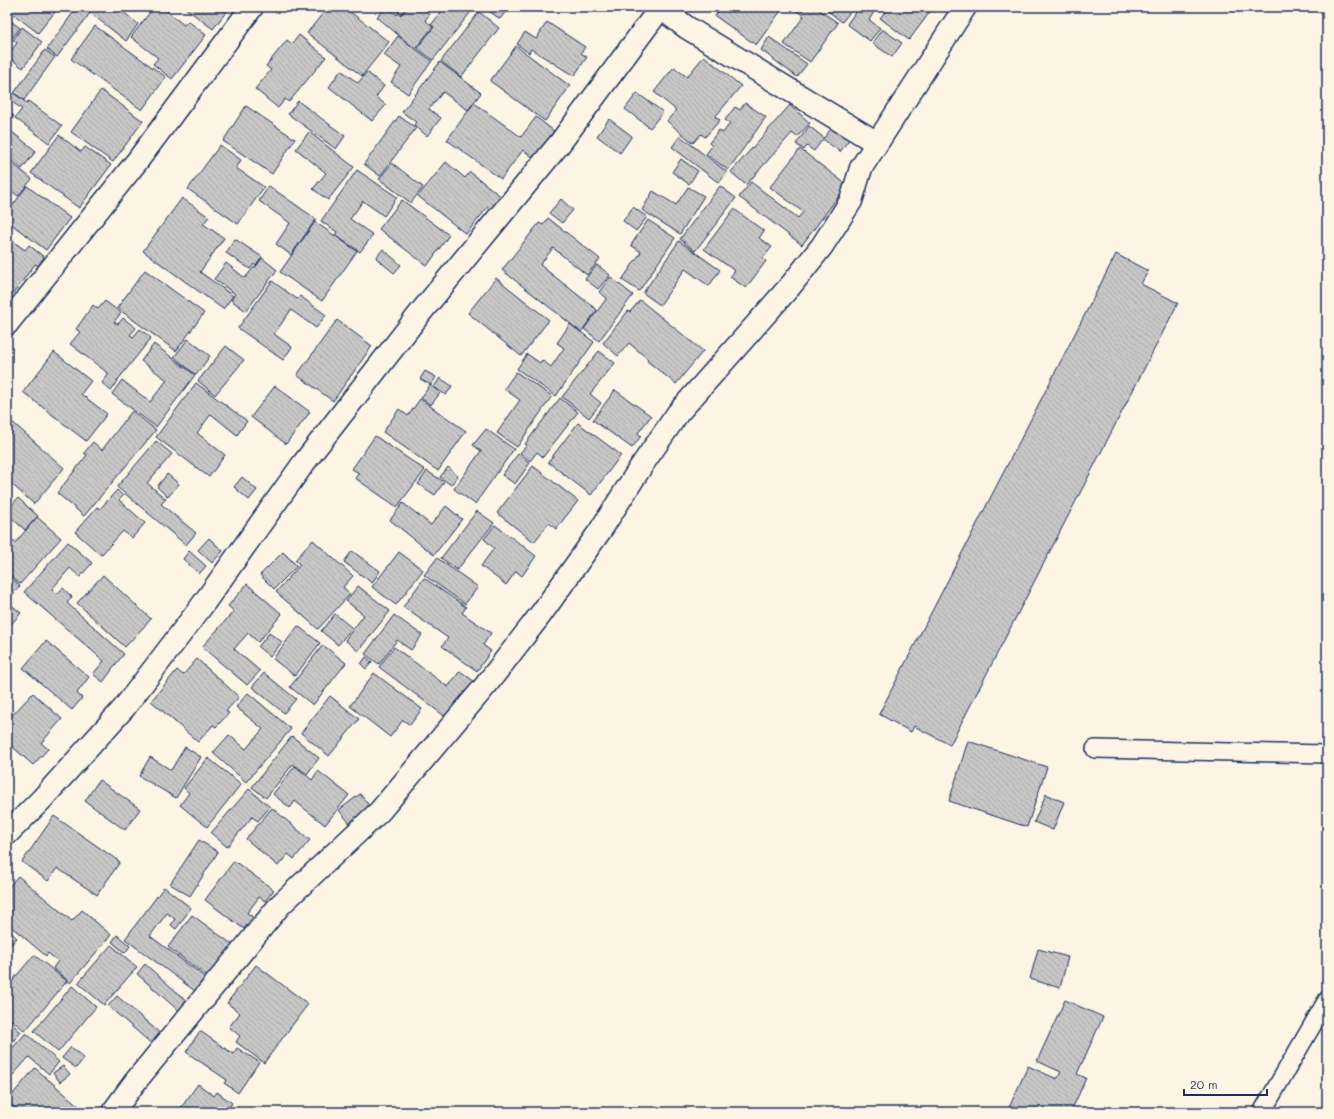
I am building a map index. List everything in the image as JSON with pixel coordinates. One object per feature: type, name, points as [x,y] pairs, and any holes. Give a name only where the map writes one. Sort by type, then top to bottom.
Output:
[{"type":"street","points":[[7,324],[138,160],[252,7]]},
{"type":"street","points":[[113,1112],[134,1082],[280,905],[380,811],[486,685],[541,614],[600,531],[642,465],[678,413],[792,284],[822,246],[851,201],[861,168],[965,7]]},
{"type":"street","points":[[7,834],[41,800],[124,708],[201,607],[313,452],[420,312],[560,143],[661,8],[686,27],[877,143]]},
{"type":"lane","points":[[1095,749],[1327,754]]},
{"type":"lane","points":[[1262,1112],[1327,1000]]},
{"type":"building","points":[[7,7],[59,7],[38,33],[7,9]]},
{"type":"building","points":[[77,7],[82,7],[90,13],[57,57],[47,49]]},
{"type":"building","points":[[83,7],[117,7],[138,24],[126,41]]},
{"type":"building","points":[[154,7],[162,7],[184,25],[188,21],[206,35],[172,79],[153,64],[158,58],[131,37]]},
{"type":"building","points":[[184,7],[230,7],[213,29]]},
{"type":"building","points":[[328,7],[344,7],[389,42],[362,76],[307,33]]},
{"type":"building","points":[[386,7],[397,15],[398,13],[401,15],[408,7],[421,7],[430,14],[425,20],[433,27],[415,49],[377,17]]},
{"type":"building","points":[[392,7],[407,7],[401,14]]},
{"type":"building","points":[[445,7],[471,7],[473,9],[433,60],[417,48],[434,27],[431,25]]},
{"type":"building","points":[[509,7],[500,19],[485,8]]},
{"type":"building","points":[[721,7],[773,7],[780,12],[756,45],[715,16]]},
{"type":"building","points":[[791,7],[815,7],[838,23],[810,62],[784,44],[804,16]]},
{"type":"building","points":[[831,7],[854,7],[842,22],[828,11]]},
{"type":"building","points":[[859,7],[877,7],[869,20],[880,28],[870,41],[847,24]]},
{"type":"building","points":[[889,7],[923,7],[930,12],[909,40],[880,18]]},
{"type":"building","points":[[479,12],[499,28],[461,77],[441,61]]},
{"type":"building","points":[[7,18],[20,28],[7,44]]},
{"type":"building","points":[[547,22],[585,47],[581,53],[587,57],[574,76],[531,49],[529,53],[517,44],[525,32],[536,39]]},
{"type":"building","points":[[95,26],[166,77],[142,110],[71,59]]},
{"type":"building","points":[[22,27],[42,42],[23,68],[7,56],[17,43],[13,40]]},
{"type":"building","points":[[882,29],[902,43],[892,57],[872,43]]},
{"type":"building","points":[[299,35],[326,57],[289,102],[285,99],[278,108],[255,89],[271,70],[266,66],[287,40],[292,44]]},
{"type":"building","points":[[398,36],[432,61],[408,94],[391,82],[401,67],[384,55]]},
{"type":"building","points":[[769,37],[807,64],[797,77],[761,50]]},
{"type":"building","points":[[516,46],[570,86],[545,121],[490,81]]},
{"type":"building","points":[[45,50],[55,57],[24,100],[14,93]]},
{"type":"building","points":[[704,56],[741,86],[715,117],[720,120],[705,137],[701,134],[693,143],[667,121],[676,110],[654,92],[674,67],[687,77]]},
{"type":"building","points":[[440,62],[481,93],[468,110],[443,92],[429,109],[441,118],[427,136],[414,125],[416,122],[402,112]]},
{"type":"building","points":[[341,70],[358,83],[367,72],[384,86],[376,97],[386,105],[372,121],[329,87]]},
{"type":"building","points":[[101,90],[143,121],[113,162],[71,132]]},
{"type":"building","points":[[12,92],[27,103],[28,101],[62,126],[49,143],[15,118],[22,109],[8,99]]},
{"type":"building","points":[[637,93],[663,112],[650,128],[625,109]]},
{"type":"building","points":[[298,101],[345,136],[336,149],[288,114]]},
{"type":"building","points":[[474,103],[521,137],[536,117],[554,131],[535,159],[523,150],[501,179],[447,140]]},
{"type":"building","points":[[745,103],[766,117],[728,170],[706,154],[712,146],[709,143],[719,130],[723,133],[730,123],[725,120],[735,107],[740,110]]},
{"type":"building","points":[[790,105],[810,123],[797,137],[792,133],[746,185],[731,172]]},
{"type":"building","points":[[246,106],[295,139],[272,174],[223,141]]},
{"type":"building","points":[[7,110],[14,116],[7,125]]},
{"type":"building","points":[[399,116],[416,128],[380,176],[364,164]]},
{"type":"building","points":[[609,119],[632,136],[620,153],[597,136]]},
{"type":"building","points":[[809,126],[824,138],[833,126],[850,138],[840,152],[823,139],[814,151],[807,146],[804,150],[796,144]]},
{"type":"building","points":[[7,128],[36,151],[22,169],[7,156]]},
{"type":"building","points":[[309,132],[354,167],[328,200],[313,189],[326,173],[296,149]]},
{"type":"building","points":[[59,135],[81,152],[85,147],[111,165],[79,208],[31,173]]},
{"type":"building","points":[[680,136],[727,172],[719,183],[672,147]]},
{"type":"building","points":[[220,145],[241,160],[236,168],[264,187],[238,224],[188,189]]},
{"type":"building","points":[[800,149],[847,185],[802,245],[739,197],[751,182],[798,218],[803,212],[770,187]]},
{"type":"building","points":[[7,159],[32,179],[18,196],[7,187]]},
{"type":"building","points":[[681,159],[698,171],[689,184],[672,172]]},
{"type":"building","points":[[446,162],[465,178],[470,172],[507,201],[500,209],[495,205],[491,209],[488,207],[466,234],[418,196]]},
{"type":"building","points":[[392,163],[423,187],[411,203],[379,179]]},
{"type":"building","points":[[357,170],[397,197],[384,216],[363,201],[350,219],[373,235],[360,252],[335,235],[337,232],[321,221]]},
{"type":"building","points":[[27,186],[70,218],[46,250],[7,221],[7,213]]},
{"type":"building","points":[[269,186],[316,219],[291,255],[276,244],[290,223],[259,201]]},
{"type":"building","points":[[720,186],[736,198],[695,251],[680,239]]},
{"type":"building","points":[[688,187],[704,196],[680,234],[642,210],[653,191],[676,205]]},
{"type":"building","points":[[182,198],[209,217],[203,224],[224,238],[200,272],[233,296],[223,309],[143,251]]},
{"type":"building","points":[[561,199],[573,210],[562,223],[549,213]]},
{"type":"building","points":[[402,200],[449,235],[427,266],[379,229]]},
{"type":"building","points":[[633,207],[647,217],[636,231],[623,221]]},
{"type":"building","points":[[734,209],[764,231],[759,238],[772,247],[763,258],[766,261],[746,288],[730,277],[735,271],[704,249]]},
{"type":"building","points":[[548,218],[600,259],[587,275],[553,248],[540,265],[597,310],[581,332],[502,270],[539,223],[543,225]]},
{"type":"building","points":[[648,220],[675,238],[639,291],[622,280],[641,252],[631,245]]},
{"type":"building","points":[[315,222],[357,251],[322,301],[280,272]]},
{"type":"building","points":[[7,237],[25,250],[29,245],[44,257],[38,266],[35,264],[10,298],[7,296]]},
{"type":"building","points":[[235,239],[262,257],[256,266],[254,264],[250,269],[226,253]]},
{"type":"building","points":[[679,241],[720,270],[709,286],[685,269],[660,305],[643,293]]},
{"type":"building","points":[[383,249],[401,265],[394,273],[376,258]]},
{"type":"building","points":[[1116,254],[1148,271],[1141,284],[1178,303],[950,745],[914,726],[911,732],[879,714]]},
{"type":"building","points":[[262,258],[277,270],[246,311],[231,300],[235,294],[214,279],[226,263],[245,278]]},
{"type":"building","points":[[597,265],[610,275],[598,289],[585,279]]},
{"type":"building","points":[[145,270],[204,313],[176,351],[117,308]]},
{"type":"building","points":[[610,277],[633,295],[599,341],[584,329],[607,298],[599,292]]},
{"type":"building","points":[[496,278],[549,320],[521,356],[468,313]]},
{"type":"building","points":[[272,281],[297,299],[300,296],[326,315],[316,328],[291,310],[274,334],[292,347],[283,360],[238,328]]},
{"type":"building","points":[[640,300],[703,351],[676,384],[647,361],[648,359],[629,343],[618,356],[603,343],[628,311],[630,312]]},
{"type":"building","points":[[105,301],[121,313],[114,322],[118,324],[123,318],[136,328],[130,335],[133,337],[140,329],[151,338],[117,381],[111,391],[102,383],[109,374],[70,344],[80,332],[76,329],[93,305],[98,309]]},
{"type":"building","points":[[337,320],[372,346],[333,401],[297,375]]},
{"type":"building","points":[[570,324],[594,342],[556,396],[517,369],[527,354],[540,363],[542,360],[551,367],[564,348],[557,343]]},
{"type":"building","points":[[188,339],[210,356],[196,375],[174,357]]},
{"type":"building","points":[[154,344],[195,375],[156,427],[112,394],[122,380],[150,402],[167,380],[141,361]]},
{"type":"building","points":[[226,346],[244,360],[215,395],[198,381]]},
{"type":"building","points":[[599,351],[615,363],[590,394],[601,403],[589,418],[562,397]]},
{"type":"building","points":[[54,352],[91,381],[81,394],[107,414],[86,441],[23,392]]},
{"type":"building","points":[[425,371],[436,377],[431,385],[420,379]]},
{"type":"building","points":[[516,372],[552,396],[517,447],[497,433],[520,400],[504,389]]},
{"type":"building","points":[[440,378],[452,386],[446,395],[434,387]]},
{"type":"building","points":[[196,383],[247,421],[237,435],[211,414],[197,433],[225,455],[209,477],[156,437]]},
{"type":"building","points":[[430,385],[440,393],[431,405],[421,398]]},
{"type":"building","points":[[275,386],[310,412],[286,444],[251,417]]},
{"type":"building","points":[[615,390],[651,416],[638,433],[641,436],[632,448],[593,420]]},
{"type":"building","points":[[560,398],[578,412],[543,457],[537,452],[530,461],[520,453],[527,445],[525,444]]},
{"type":"building","points":[[420,399],[466,431],[438,471],[383,432],[399,409],[408,416]]},
{"type":"building","points":[[132,411],[156,430],[84,516],[57,493],[87,455],[84,453],[93,442],[102,450]]},
{"type":"building","points":[[10,420],[64,468],[34,504],[7,480],[7,423]]},
{"type":"building","points":[[578,423],[621,455],[591,495],[548,462]]},
{"type":"building","points":[[486,429],[514,449],[475,504],[454,489],[481,451],[473,445]]},
{"type":"building","points":[[375,436],[425,470],[397,507],[355,478],[359,473],[352,469]]},
{"type":"building","points":[[156,441],[172,454],[147,483],[166,499],[161,504],[196,533],[186,545],[117,487]]},
{"type":"building","points":[[518,454],[530,463],[515,484],[502,475]]},
{"type":"building","points":[[533,466],[578,501],[556,529],[549,523],[534,542],[497,513]]},
{"type":"building","points":[[448,467],[458,476],[451,485],[440,477]]},
{"type":"building","points":[[427,471],[444,482],[435,495],[418,484]]},
{"type":"building","points":[[167,474],[179,484],[168,497],[157,487]]},
{"type":"building","points":[[242,477],[257,490],[249,500],[234,487]]},
{"type":"building","points":[[117,490],[123,496],[119,500],[145,523],[132,538],[123,531],[101,555],[75,532],[97,507],[100,509]]},
{"type":"building","points":[[18,498],[38,516],[25,530],[7,514],[7,511]]},
{"type":"building","points":[[7,499],[12,504],[7,510]]},
{"type":"building","points":[[403,503],[431,525],[446,506],[462,519],[434,555],[390,520]]},
{"type":"building","points":[[477,511],[494,523],[457,570],[441,558]]},
{"type":"building","points":[[37,517],[61,538],[20,584],[7,573],[7,536],[15,543]]},
{"type":"building","points":[[495,525],[536,556],[522,576],[516,571],[506,585],[481,566],[494,548],[484,539]]},
{"type":"building","points":[[209,538],[223,551],[212,563],[198,550]]},
{"type":"building","points":[[313,540],[353,576],[343,587],[350,594],[318,629],[276,592],[300,565],[295,560]]},
{"type":"building","points":[[68,542],[92,563],[80,577],[70,568],[52,589],[57,594],[63,588],[72,597],[67,603],[124,654],[103,682],[93,674],[104,661],[24,592]]},
{"type":"building","points":[[189,551],[206,566],[199,574],[183,559]]},
{"type":"building","points":[[352,551],[380,571],[372,583],[344,562]]},
{"type":"building","points":[[283,552],[297,566],[274,589],[260,575]]},
{"type":"building","points":[[399,552],[423,570],[396,605],[372,587]]},
{"type":"building","points":[[437,558],[478,587],[465,604],[424,575]]},
{"type":"building","points":[[7,575],[20,586],[7,601]]},
{"type":"building","points":[[103,575],[151,619],[125,647],[77,603]]},
{"type":"building","points":[[424,578],[466,607],[462,613],[491,633],[483,645],[491,651],[477,671],[442,646],[448,638],[403,607]]},
{"type":"building","points":[[247,584],[282,614],[258,642],[248,633],[234,649],[260,671],[247,685],[202,647],[234,611],[228,606]]},
{"type":"building","points":[[358,586],[390,611],[358,651],[345,640],[364,615],[346,601]]},
{"type":"building","points":[[8,602],[21,613],[7,629],[7,604]]},
{"type":"building","points":[[335,614],[352,628],[338,645],[321,631]]},
{"type":"building","points":[[394,615],[422,635],[411,650],[397,640],[379,664],[365,654]]},
{"type":"building","points":[[298,626],[320,643],[295,676],[273,659]]},
{"type":"building","points":[[269,633],[282,642],[270,657],[258,647]]},
{"type":"building","points":[[46,641],[89,677],[77,693],[82,698],[72,710],[23,668]]},
{"type":"building","points":[[323,645],[346,663],[313,705],[290,687]]},
{"type":"building","points":[[394,647],[448,687],[460,671],[475,682],[447,718],[379,667]]},
{"type":"building","points":[[366,657],[372,662],[366,669],[361,664]]},
{"type":"building","points":[[197,659],[239,697],[226,711],[229,713],[216,727],[213,725],[198,742],[151,701],[177,670],[183,675]]},
{"type":"building","points":[[264,673],[296,699],[284,713],[252,687]]},
{"type":"building","points":[[374,673],[422,709],[410,725],[403,720],[390,737],[350,706]]},
{"type":"building","points":[[33,693],[62,719],[41,743],[48,749],[33,765],[7,742],[7,721]]},
{"type":"building","points":[[248,693],[291,729],[246,782],[213,753],[229,735],[246,749],[263,729],[236,707]]},
{"type":"building","points":[[330,696],[359,719],[329,756],[301,733]]},
{"type":"building","points":[[292,736],[319,758],[307,774],[293,764],[266,798],[252,787]]},
{"type":"building","points":[[968,741],[1047,767],[1027,827],[949,801]]},
{"type":"building","points":[[185,747],[201,757],[176,798],[139,776],[150,757],[171,770]]},
{"type":"building","points":[[208,758],[241,784],[207,827],[180,805],[189,793],[184,788]]},
{"type":"building","points":[[295,766],[312,780],[318,771],[349,795],[325,825],[295,801],[290,808],[273,794]]},
{"type":"building","points":[[99,780],[140,809],[125,830],[85,801]]},
{"type":"building","points":[[249,789],[270,807],[258,821],[252,817],[227,847],[211,833]]},
{"type":"building","points":[[360,794],[371,808],[351,825],[339,810]]},
{"type":"building","points":[[1046,794],[1064,802],[1053,830],[1034,822]]},
{"type":"building","points":[[272,808],[310,840],[294,859],[288,854],[278,866],[246,839]]},
{"type":"building","points":[[54,816],[120,862],[97,895],[57,868],[48,881],[22,862]]},
{"type":"building","points":[[199,840],[218,852],[190,896],[170,884]]},
{"type":"building","points":[[234,861],[274,890],[265,901],[259,897],[247,913],[253,917],[244,929],[205,900]]},
{"type":"building","points":[[18,876],[72,921],[82,910],[111,935],[70,983],[53,968],[58,961],[48,953],[46,956],[7,923],[7,889]]},
{"type":"building","points":[[164,887],[191,908],[176,929],[171,925],[175,919],[167,913],[150,936],[205,977],[195,991],[125,939]]},
{"type":"building","points":[[192,915],[233,945],[208,977],[168,947]]},
{"type":"building","points":[[7,929],[17,938],[7,949]]},
{"type":"building","points":[[117,935],[130,946],[125,953],[112,942]]},
{"type":"building","points":[[111,945],[137,967],[104,1005],[78,983]]},
{"type":"building","points":[[1038,949],[1068,957],[1060,988],[1030,979]]},
{"type":"building","points":[[34,955],[67,981],[25,1031],[7,1016],[7,987]]},
{"type":"building","points":[[145,964],[189,1003],[180,1012],[137,974]]},
{"type":"building","points":[[256,965],[308,1004],[264,1063],[236,1042],[240,1036],[229,1027],[240,1013],[227,1003]]},
{"type":"building","points":[[72,986],[96,1007],[58,1052],[34,1031]]},
{"type":"building","points":[[117,996],[162,1035],[153,1045],[108,1006]]},
{"type":"building","points":[[1065,1000],[1103,1017],[1077,1074],[1086,1078],[1071,1112],[1007,1112],[1028,1066],[1057,1079],[1061,1072],[1037,1061]]},
{"type":"building","points":[[7,1019],[21,1032],[7,1048]]},
{"type":"building","points":[[200,1031],[233,1054],[237,1048],[259,1062],[238,1093],[224,1083],[227,1080],[186,1052]]},
{"type":"building","points":[[26,1033],[59,1062],[49,1074],[29,1057],[7,1082],[7,1054]]},
{"type":"building","points":[[71,1047],[84,1058],[76,1068],[62,1058]]},
{"type":"building","points":[[63,1066],[70,1074],[60,1082],[53,1073]]},
{"type":"building","points":[[35,1068],[81,1108],[78,1112],[20,1112],[7,1101]]},
{"type":"building","points":[[198,1084],[214,1096],[217,1092],[232,1103],[226,1112],[178,1112]]}]
